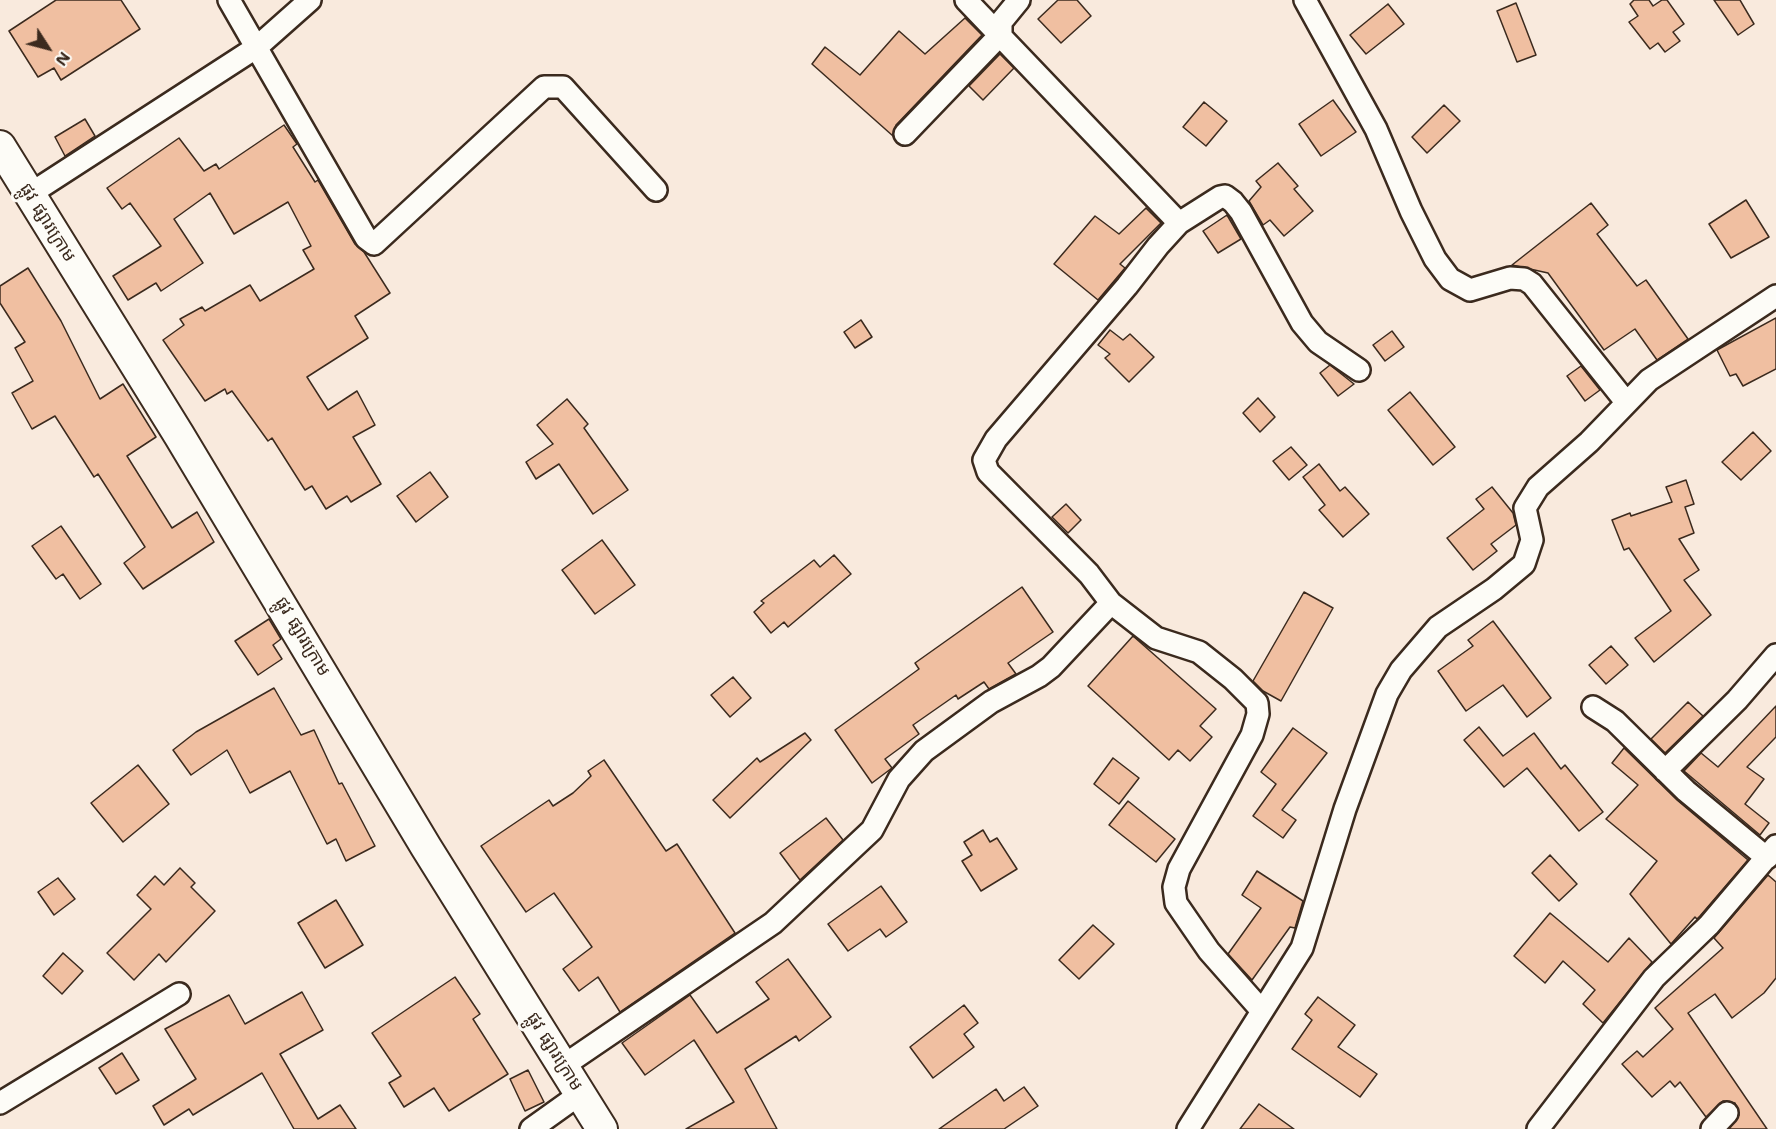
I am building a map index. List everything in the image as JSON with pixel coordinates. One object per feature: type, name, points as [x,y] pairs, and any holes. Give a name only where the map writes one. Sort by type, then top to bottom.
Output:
[{"type":"main road","name":"ផ្លូវ ផ្សារក្រោម","points":[[3,157],[30,194],[330,684],[426,847],[602,1129]]},
{"type":"street","points":[[230,0],[366,238],[374,244],[544,87],[563,87],[656,190]]},
{"type":"street","points":[[30,194],[257,47],[310,0]]},
{"type":"street","points":[[966,0],[1001,34],[1179,223]]},
{"type":"street","points":[[905,134],[1001,34],[1001,22],[1019,0]]},
{"type":"street","points":[[1305,0],[1376,129],[1411,211],[1435,259],[1450,279],[1470,290],[1510,278],[1524,279],[1532,284],[1626,402]]},
{"type":"street","points":[[1262,1011],[1209,951],[1176,903],[1174,887],[1179,869],[1252,735],[1258,714],[1257,703],[1233,679],[1199,652],[1156,638],[1111,603],[1097,582],[988,472],[984,460],[996,439],[1179,223],[1220,197],[1225,196],[1233,202],[1302,323],[1318,342],[1359,370]]},
{"type":"street","points":[[1188,1129],[1290,969],[1305,940],[1345,809],[1393,683],[1427,637],[1438,627],[1494,589],[1524,564],[1532,540],[1524,514],[1527,501],[1538,487],[1589,442],[1649,380],[1776,296]]},
{"type":"street","points":[[563,1066],[773,923],[872,830],[899,779],[924,752],[991,702],[1051,667],[1111,603]]},
{"type":"street","points":[[1665,771],[1737,700],[1776,655]]},
{"type":"street","points":[[1538,1129],[1544,1118],[1654,978],[1709,925],[1772,852],[1665,771],[1615,721],[1593,707]]},
{"type":"street","points":[[0,1102],[179,994]]},
{"type":"street","points":[[531,1129],[580,1094]]},
{"type":"street","points":[[1712,1129],[1727,1113]]},
{"type":"building","points":[[56,0],[121,0],[140,29],[61,80],[54,68],[38,77],[9,31]]},
{"type":"building","points":[[1058,0],[1077,0],[1091,16],[1061,43],[1038,19]]},
{"type":"building","points":[[1634,0],[1649,0],[1653,6],[1662,0],[1667,0],[1684,24],[1673,32],[1680,41],[1665,52],[1658,43],[1650,49],[1629,22],[1638,16],[1630,4]]},
{"type":"building","points":[[1714,0],[1740,0],[1754,24],[1738,35]]},
{"type":"building","points":[[1516,3],[1536,55],[1517,62],[1497,11]]},
{"type":"building","points":[[1388,4],[1404,24],[1366,54],[1350,35]]},
{"type":"building","points":[[965,18],[982,35],[896,125],[893,136],[812,64],[825,47],[860,75],[899,31],[925,54]]},
{"type":"building","points":[[1000,54],[1014,68],[983,100],[969,86]]},
{"type":"building","points":[[1333,100],[1356,132],[1321,156],[1299,124]]},
{"type":"building","points":[[1204,102],[1227,121],[1206,146],[1183,127]]},
{"type":"building","points":[[1444,105],[1460,121],[1427,153],[1412,137]]},
{"type":"building","points":[[85,119],[95,136],[65,156],[55,137]]},
{"type":"building","points":[[284,125],[297,144],[293,147],[315,182],[318,180],[355,244],[364,252],[390,293],[355,316],[368,338],[307,377],[328,410],[357,391],[375,425],[353,437],[381,484],[351,502],[347,496],[326,509],[312,486],[305,490],[272,438],[268,441],[232,391],[227,394],[225,389],[205,401],[163,340],[184,325],[180,319],[202,307],[205,311],[250,285],[260,301],[314,269],[303,250],[311,246],[288,202],[234,234],[210,193],[174,219],[203,263],[161,291],[156,283],[128,300],[113,276],[161,246],[130,203],[122,209],[107,188],[179,138],[204,171],[216,164],[219,169]]},
{"type":"building","points":[[1278,163],[1298,186],[1294,189],[1313,211],[1284,236],[1270,220],[1263,225],[1249,201],[1261,187],[1256,181]]},
{"type":"building","points":[[1746,200],[1769,237],[1731,258],[1709,224]]},
{"type":"building","points":[[1591,203],[1608,225],[1597,234],[1637,286],[1646,280],[1688,339],[1657,360],[1635,329],[1604,350],[1548,273],[1512,265]]},
{"type":"building","points":[[1146,208],[1161,223],[1120,264],[1125,268],[1098,300],[1054,264],[1095,216],[1119,234]]},
{"type":"building","points":[[1227,215],[1241,239],[1218,253],[1203,231]]},
{"type":"building","points":[[28,268],[61,321],[100,399],[123,384],[156,437],[127,456],[172,528],[197,512],[214,542],[143,589],[124,563],[145,547],[98,474],[94,477],[55,416],[32,429],[12,393],[33,381],[15,348],[25,342],[0,303],[0,286]]},
{"type":"building","points":[[1776,318],[1776,369],[1743,386],[1736,374],[1730,376],[1717,350]]},
{"type":"building","points":[[861,320],[872,337],[855,348],[844,332]]},
{"type":"building","points":[[1110,330],[1123,340],[1130,334],[1154,357],[1129,382],[1105,358],[1110,354],[1098,345]]},
{"type":"building","points":[[1392,331],[1404,347],[1385,361],[1373,345]]},
{"type":"building","points":[[1330,365],[1354,384],[1338,396],[1320,373]]},
{"type":"building","points":[[1581,366],[1600,390],[1585,401],[1567,376]]},
{"type":"building","points":[[1410,392],[1455,447],[1433,465],[1388,410]]},
{"type":"building","points":[[1258,398],[1275,417],[1260,432],[1243,413]]},
{"type":"building","points":[[567,399],[588,424],[584,428],[628,490],[593,514],[559,464],[536,479],[526,462],[553,444],[537,425]]},
{"type":"building","points":[[1753,432],[1771,451],[1741,480],[1722,462]]},
{"type":"building","points":[[1291,447],[1307,465],[1289,480],[1273,461]]},
{"type":"building","points":[[1319,464],[1340,491],[1345,487],[1369,514],[1343,537],[1319,510],[1325,505],[1303,477]]},
{"type":"building","points":[[430,472],[448,497],[416,522],[397,496]]},
{"type":"building","points":[[1686,480],[1694,504],[1685,507],[1694,533],[1679,539],[1699,570],[1684,580],[1711,615],[1654,662],[1635,638],[1671,611],[1629,548],[1624,550],[1612,520],[1672,502],[1666,487]]},
{"type":"building","points":[[1492,487],[1513,513],[1516,525],[1491,544],[1497,551],[1473,570],[1447,538],[1484,509],[1476,499]]},
{"type":"building","points":[[1066,504],[1081,520],[1068,533],[1052,517]]},
{"type":"building","points":[[61,526],[101,584],[80,599],[63,574],[56,579],[32,546]]},
{"type":"building","points":[[602,540],[635,585],[595,614],[562,570]]},
{"type":"building","points":[[834,555],[851,574],[788,627],[784,622],[771,633],[754,612],[764,603],[761,601],[814,560],[820,567]]},
{"type":"building","points":[[1022,587],[1053,632],[1008,663],[1016,674],[989,689],[984,682],[958,699],[956,695],[913,725],[919,734],[885,759],[892,768],[872,783],[835,730],[919,669],[915,663]]},
{"type":"building","points":[[1304,592],[1333,608],[1281,701],[1263,691],[1253,681]]},
{"type":"building","points":[[269,619],[281,639],[273,645],[282,659],[258,675],[235,641]]},
{"type":"building","points":[[1493,621],[1551,698],[1527,717],[1503,685],[1466,711],[1438,671],[1473,646],[1468,640]]},
{"type":"building","points":[[1133,636],[1216,709],[1200,726],[1212,737],[1190,761],[1178,750],[1169,760],[1088,686]]},
{"type":"building","points":[[1611,646],[1628,665],[1606,684],[1589,665]]},
{"type":"building","points":[[733,677],[751,698],[730,717],[711,695]]},
{"type":"building","points":[[274,688],[301,735],[314,730],[339,784],[342,783],[375,846],[346,861],[336,839],[327,844],[290,771],[250,793],[227,750],[191,775],[173,750],[196,732]]},
{"type":"building","points":[[1688,702],[1703,716],[1665,753],[1651,739]]},
{"type":"building","points":[[1776,706],[1776,737],[1747,767],[1764,779],[1745,804],[1769,823],[1760,835],[1684,771],[1701,753],[1718,767]]},
{"type":"building","points":[[1479,727],[1503,756],[1534,733],[1561,769],[1565,765],[1603,812],[1579,831],[1527,768],[1504,787],[1464,740]]},
{"type":"building","points":[[1293,728],[1327,753],[1282,810],[1296,820],[1283,838],[1253,816],[1276,784],[1261,772]]},
{"type":"building","points":[[805,733],[811,740],[730,818],[713,800],[757,758],[760,762]]},
{"type":"building","points":[[1624,748],[1677,800],[1748,860],[1700,916],[1697,919],[1695,917],[1671,944],[1630,894],[1657,861],[1606,819],[1638,785],[1612,763]]},
{"type":"building","points":[[1113,758],[1139,778],[1119,804],[1094,784]]},
{"type":"building","points":[[604,760],[666,851],[677,844],[735,933],[620,1012],[598,977],[579,991],[563,969],[592,947],[554,893],[526,912],[481,846],[549,800],[553,806],[573,793],[591,776],[588,771]]},
{"type":"building","points":[[138,765],[169,804],[123,842],[91,803]]},
{"type":"building","points":[[1128,801],[1175,839],[1156,862],[1109,825]]},
{"type":"building","points":[[826,818],[843,840],[800,880],[780,853]]},
{"type":"building","points":[[983,830],[990,842],[997,838],[1017,869],[981,891],[962,861],[972,855],[964,842]]},
{"type":"building","points":[[1550,855],[1577,884],[1559,901],[1532,873]]},
{"type":"building","points":[[180,868],[195,883],[191,887],[215,911],[166,962],[159,954],[134,980],[107,953],[151,909],[137,895],[155,876],[164,885]]},
{"type":"building","points":[[1257,871],[1303,901],[1295,928],[1290,927],[1252,980],[1228,954],[1261,908],[1242,895]]},
{"type":"building","points":[[1768,875],[1776,882],[1776,978],[1764,993],[1732,1018],[1715,994],[1688,1013],[1767,1129],[1729,1129],[1739,1115],[1735,1103],[1723,1101],[1706,1117],[1680,1082],[1675,1087],[1670,1081],[1652,1097],[1622,1064],[1637,1051],[1643,1057],[1673,1029],[1655,1008],[1723,948],[1714,938]]},
{"type":"building","points":[[58,878],[75,899],[54,915],[38,892]]},
{"type":"building","points":[[881,886],[907,922],[886,937],[880,929],[848,951],[828,924]]},
{"type":"building","points":[[336,900],[363,945],[325,968],[298,923]]},
{"type":"building","points":[[1550,913],[1608,962],[1629,938],[1652,962],[1603,1023],[1583,1004],[1595,990],[1563,961],[1545,983],[1514,956]]},
{"type":"building","points":[[1093,925],[1114,944],[1079,979],[1059,960]]},
{"type":"building","points":[[63,953],[83,971],[62,994],[43,976]]},
{"type":"building","points":[[788,959],[831,1017],[799,1041],[796,1036],[745,1069],[777,1129],[686,1129],[734,1102],[694,1040],[645,1075],[622,1043],[690,995],[717,1033],[769,999],[756,982]]},
{"type":"building","points":[[455,977],[480,1014],[473,1019],[508,1074],[449,1111],[434,1088],[404,1107],[389,1083],[401,1076],[372,1033]]},
{"type":"building","points":[[302,992],[323,1030],[280,1054],[318,1119],[340,1105],[356,1129],[294,1129],[262,1073],[193,1115],[189,1109],[164,1125],[153,1106],[196,1079],[165,1029],[229,995],[245,1024]]},
{"type":"building","points":[[1318,997],[1355,1025],[1338,1047],[1377,1074],[1360,1097],[1292,1049],[1312,1020],[1305,1014]]},
{"type":"building","points":[[964,1005],[978,1023],[964,1034],[974,1047],[933,1078],[910,1047]]},
{"type":"building","points":[[122,1053],[139,1080],[116,1094],[99,1068]]},
{"type":"building","points":[[528,1070],[544,1102],[525,1111],[510,1079]]},
{"type":"building","points":[[1024,1087],[1038,1106],[1004,1129],[939,1129],[996,1089],[1004,1101]]},
{"type":"building","points":[[1259,1104],[1294,1129],[1240,1129]]}]
